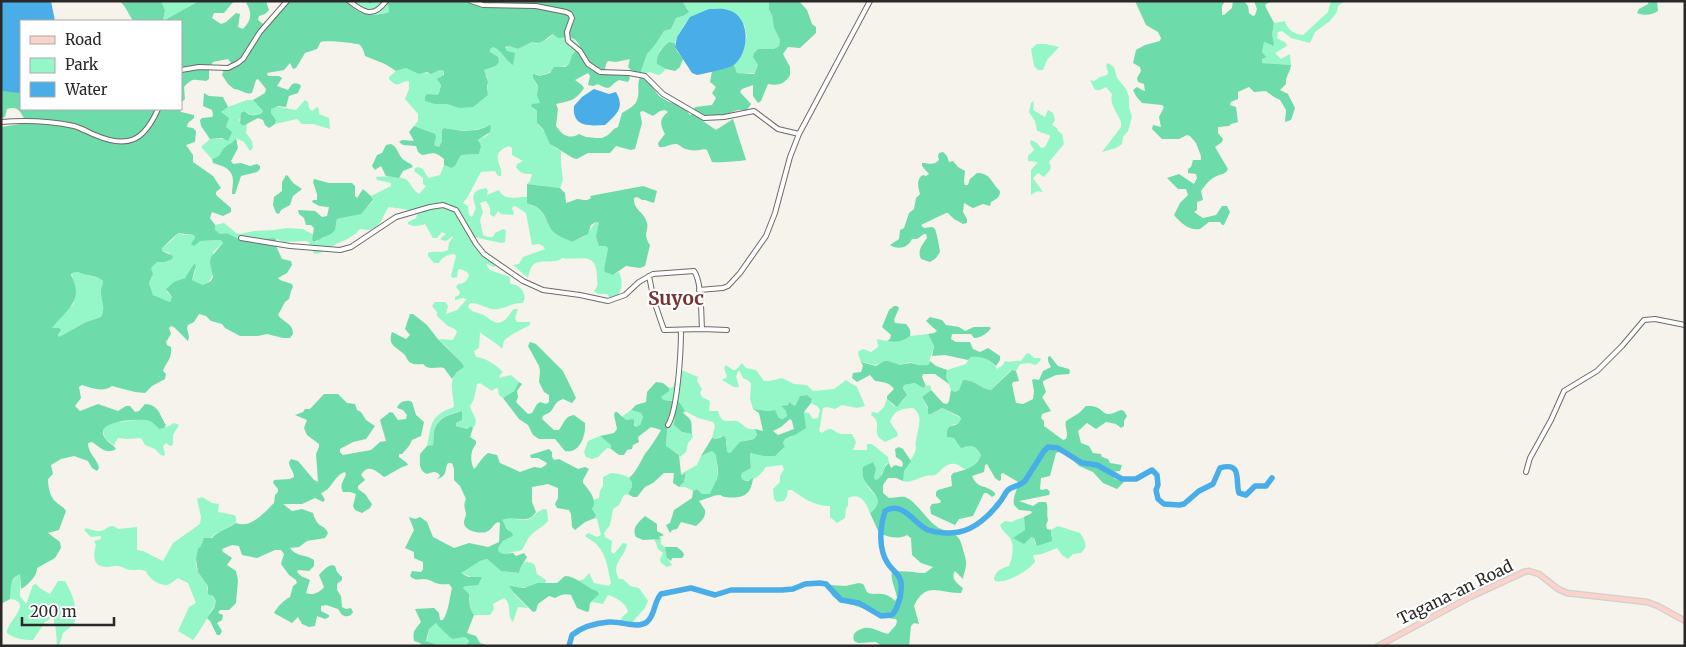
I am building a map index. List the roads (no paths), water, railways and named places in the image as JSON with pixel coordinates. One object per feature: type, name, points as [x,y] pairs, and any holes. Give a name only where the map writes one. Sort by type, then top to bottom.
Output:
[{"type":"main road","name":"Tagana-an Road","points":[[1378,646],[1477,593],[1527,571],[1539,574],[1558,589],[1567,593],[1647,602],[1685,621]]},
{"type":"street","points":[[182,70],[199,67],[228,68],[238,63],[243,59],[260,32],[287,1]]},
{"type":"street","points":[[349,1],[360,10],[371,13],[376,11],[386,1]]},
{"type":"street","points":[[471,1],[483,5],[536,6],[568,13],[572,18],[567,32],[568,41],[580,51],[588,64],[600,72],[643,75],[663,94],[704,118],[724,118],[754,111],[778,129],[799,134]]},
{"type":"street","points":[[699,290],[728,286],[740,274],[766,236],[799,134],[870,1]]},
{"type":"street","points":[[1,122],[31,120],[74,126],[108,140],[124,142],[136,139],[144,132],[154,119],[158,110]]},
{"type":"street","points":[[241,238],[290,246],[340,250],[352,247],[396,217],[443,205],[456,210],[484,254],[523,281],[548,291],[608,301],[625,295],[639,282],[653,274],[692,271],[696,273],[699,290],[702,328]]},
{"type":"street","points":[[649,276],[654,301],[663,329],[702,328],[727,330]]},
{"type":"street","points":[[1526,472],[1530,458],[1552,420],[1565,390],[1597,371],[1644,320],[1656,319],[1685,325]]},
{"type":"street","points":[[668,425],[672,416],[675,397],[681,330]]},
{"type":"water","points":[[1,1],[51,1],[55,20],[20,20],[20,92],[1,91]]},
{"type":"water","points":[[709,9],[724,9],[736,14],[741,19],[744,27],[745,43],[743,52],[734,65],[697,75],[692,73],[675,47],[677,37],[690,17]]},
{"type":"water","points":[[594,89],[609,94],[616,92],[619,98],[620,107],[605,125],[583,124],[579,122],[574,113],[574,106],[582,97]]},
{"type":"waterway","points":[[569,646],[572,635],[599,623],[643,624],[652,616],[661,594],[691,588],[715,595],[731,590],[782,590],[793,589],[805,584],[820,583],[826,584],[841,600],[859,603],[881,616],[892,615],[900,598],[901,582],[889,566],[883,553],[881,532],[885,511],[897,508],[908,514],[923,527],[932,531],[955,533],[965,530],[987,517],[1008,490],[1025,481],[1048,447],[1058,448],[1082,463],[1097,465],[1122,479],[1136,479],[1152,470],[1157,475],[1158,485],[1156,490],[1158,499],[1164,504],[1184,504],[1199,491],[1213,484],[1220,468],[1232,467],[1235,470],[1239,493],[1246,495],[1255,486],[1266,486],[1272,478]]},
{"type":"district","name":"Suyoc","points":[[676,298]]}]
